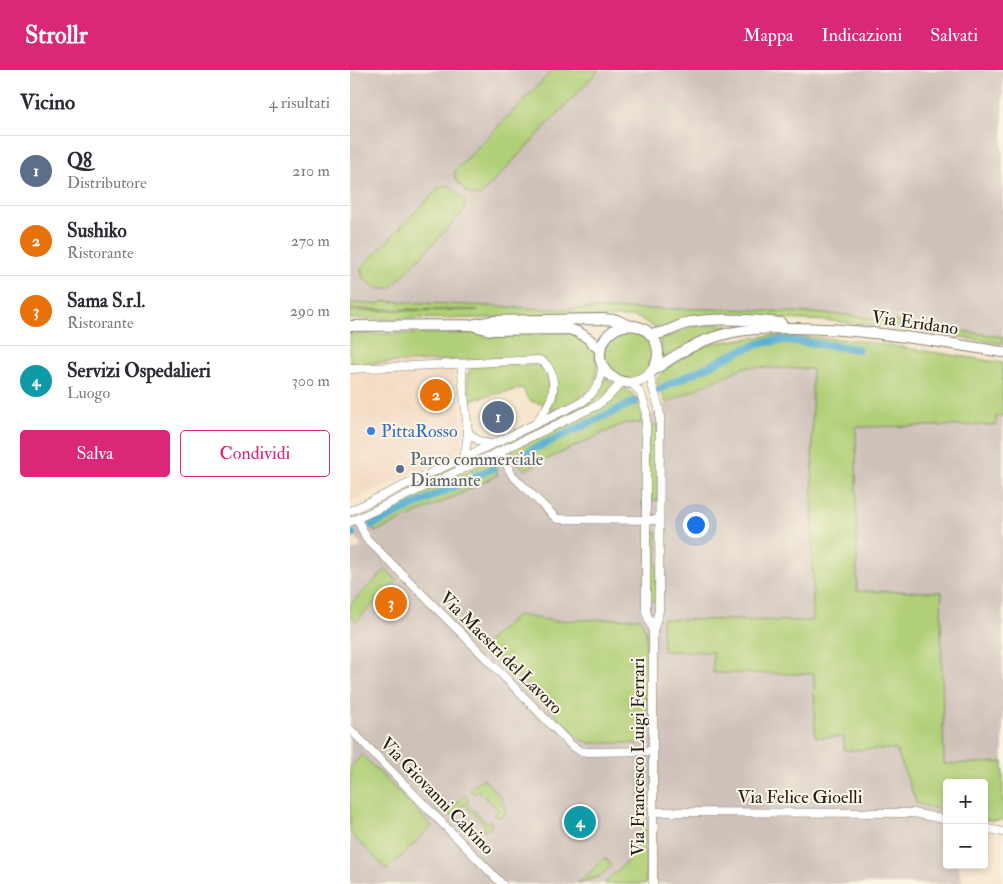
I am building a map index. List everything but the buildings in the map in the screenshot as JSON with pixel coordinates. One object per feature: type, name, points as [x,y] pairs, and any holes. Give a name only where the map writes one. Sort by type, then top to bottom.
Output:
[{"type":"main road","points":[[350,326],[471,325],[493,320],[617,320],[628,325]]},
{"type":"main road","name":"Via Eridano","points":[[650,334],[666,332],[691,322],[712,320],[774,322],[889,335],[1003,352]]},
{"type":"main road","points":[[471,325],[490,330],[569,329],[579,331],[600,351]]},
{"type":"main road","points":[[627,382],[614,379],[607,373],[600,358],[602,343],[606,336],[619,326],[636,326],[650,334],[658,353],[655,366],[651,372]]},
{"type":"main road","name":"Via Eridano","points":[[627,382],[639,381],[691,346],[727,333],[762,329],[822,328]]},
{"type":"street","points":[[350,369],[539,360],[545,363],[551,371],[552,395],[544,412],[534,425]]},
{"type":"street","points":[[461,364],[468,432],[468,440],[462,459]]},
{"type":"street","points":[[350,511],[577,405],[588,398],[596,389],[602,374],[602,365]]},
{"type":"street","name":"Via Francesco Luigi Ferrari","points":[[651,372],[660,416],[659,611],[653,631],[653,884]]},
{"type":"street","name":"Via Francesco Luigi Ferrari","points":[[627,382],[639,390],[645,405],[646,612],[653,631]]},
{"type":"street","points":[[354,520],[596,406],[627,382]]},
{"type":"street","points":[[646,416],[660,416]]},
{"type":"street","points":[[468,432],[484,444],[493,444]]},
{"type":"street","points":[[500,452],[512,475],[557,519],[659,520]]},
{"type":"street","name":"Via Maestri del Lavoro","points":[[354,520],[367,539],[571,745],[580,751],[588,752],[653,751]]},
{"type":"street","name":"Via Giovanni Calvino","points":[[350,729],[502,884]]},
{"type":"street","name":"Via Felice Gioelli","points":[[653,812],[914,813],[943,819]]},
{"type":"street","points":[[988,829],[1003,832]]},
{"type":"shaded area","points":[[350,70],[1003,70],[1003,337],[849,315],[733,309],[350,311]]},
{"type":"shaded area","name":"Parco commerciale Diamante","points":[[452,361],[463,430],[462,443],[458,450],[449,456],[350,502],[350,364]]},
{"type":"shaded area","points":[[744,367],[812,368],[813,621],[663,619],[663,650],[713,652],[713,673],[815,673],[815,737],[844,737],[844,750],[896,749],[917,804],[943,810],[943,869],[959,869],[963,884],[350,884],[350,552],[362,546],[350,526],[367,518],[376,532],[497,475],[491,460],[511,450],[524,470],[625,423],[641,423],[666,403]]},
{"type":"shaded area","points":[[1003,416],[1003,762],[944,764],[942,592],[857,592],[856,426],[995,425],[996,417]]},
{"type":"green space","points":[[553,70],[599,70],[480,196],[469,194],[455,179],[455,171]]},
{"type":"green space","points":[[449,185],[464,200],[465,210],[392,287],[379,289],[362,276],[361,268],[441,186]]},
{"type":"green space","points":[[386,301],[550,309],[733,309],[849,315],[1003,337],[1003,344],[911,330],[831,321],[696,316],[662,329],[635,317],[350,319],[350,311],[478,310],[350,309],[350,303],[376,304]]},
{"type":"green space","points":[[703,324],[729,325],[728,329],[658,365],[662,349],[659,339]]},
{"type":"green space","points":[[621,329],[638,330],[651,341],[654,357],[647,373],[631,380],[615,376],[604,363],[603,346]]},
{"type":"green space","points":[[559,333],[576,335],[588,344],[596,358],[597,373],[595,382],[589,391],[550,412],[548,410],[555,393],[554,374],[536,357],[350,364],[350,334]]},
{"type":"green space","points":[[773,335],[855,340],[1003,363],[1003,416],[996,417],[996,425],[856,427],[857,591],[942,592],[944,764],[1003,762],[1003,820],[988,820],[988,779],[943,779],[943,810],[917,804],[896,749],[844,750],[844,737],[815,737],[814,674],[713,673],[713,652],[663,651],[662,619],[813,621],[812,369],[744,367],[666,403],[657,383],[657,379],[662,372],[699,348],[714,343]]},
{"type":"green space","points":[[537,363],[545,369],[548,378],[548,398],[543,404],[530,400],[523,388],[471,400],[470,402],[467,378],[475,366]]},
{"type":"green space","points":[[605,378],[613,384],[606,394],[592,404],[350,518],[350,515],[590,401],[598,394]]},
{"type":"green space","points":[[625,389],[633,395],[638,403],[641,423],[625,423],[524,470],[511,450],[605,406],[619,391]]},
{"type":"green space","points":[[647,425],[658,425],[658,500],[647,500]]},
{"type":"green space","points":[[491,460],[498,475],[460,494],[375,532],[367,518]]},
{"type":"green space","points":[[648,532],[657,532],[657,601],[647,601]]},
{"type":"green space","points":[[386,569],[397,581],[356,621],[350,615],[350,605]]},
{"type":"green space","points":[[517,615],[554,621],[640,618],[646,631],[646,743],[589,743],[580,739],[485,644]]},
{"type":"green space","points":[[362,755],[432,826],[387,870],[350,833],[350,767]]},
{"type":"green space","points":[[639,758],[646,759],[646,884],[605,884],[641,843]]},
{"type":"green space","points":[[483,778],[503,799],[501,802],[506,810],[503,816],[498,817],[495,815],[498,810],[478,790],[474,794],[470,790]]},
{"type":"green space","points":[[465,795],[469,799],[466,802],[487,823],[490,820],[492,825],[490,828],[482,829],[485,825],[464,804],[451,816],[447,812]]},
{"type":"green space","points":[[605,858],[612,865],[601,876],[578,883]]},
{"type":"waterway","points":[[658,390],[742,350],[762,343],[784,340],[858,349]]},
{"type":"waterway","points":[[517,457],[636,401]]},
{"type":"waterway","points":[[372,525],[493,468]]},
{"type":"place","name":"Sushiko","points":[[436,395]]},
{"type":"place","name":"Q8","points":[[498,417]]},
{"type":"place","name":"PittaRosso","points":[[371,431]]},
{"type":"place","name":"Parco commerciale Diamante","points":[[400,469]]},
{"type":"place","name":"Sama S.r.l.","points":[[391,603]]},
{"type":"place","name":"Servizi Ospedalieri","points":[[580,822]]}]
